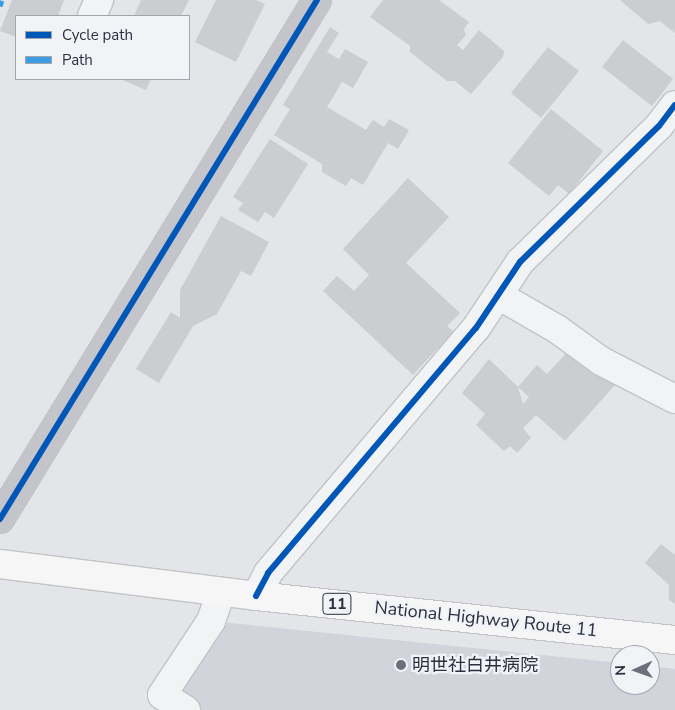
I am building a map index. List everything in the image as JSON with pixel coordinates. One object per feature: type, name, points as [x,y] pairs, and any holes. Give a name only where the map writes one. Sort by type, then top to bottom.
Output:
[{"type":"highway","name":"National Highway Route 11","points":[[0,564],[220,592],[675,640]]},
{"type":"street","points":[[92,15],[99,0]]},
{"type":"street","points":[[0,519],[318,0]]},
{"type":"street","points":[[256,596],[268,572],[476,328],[520,262],[659,126],[675,105]]},
{"type":"street","points":[[498,295],[557,329],[601,360],[675,399]]},
{"type":"street","points":[[186,710],[162,695],[211,621],[220,592]]},
{"type":"shaded area","name":"明世社白井病院","points":[[211,621],[610,662],[610,695],[660,695],[660,667],[675,669],[675,710],[186,710],[162,695]]},
{"type":"building","points":[[12,0],[64,0],[58,15],[15,15],[15,37],[0,31]]},
{"type":"building","points":[[141,0],[189,0],[182,15],[134,15]]},
{"type":"building","points":[[216,0],[256,0],[265,4],[236,62],[195,42]]},
{"type":"building","points":[[383,0],[439,0],[469,22],[464,29],[466,35],[457,45],[463,50],[479,30],[504,51],[503,57],[471,94],[455,81],[447,81],[410,52],[410,46],[370,17]]},
{"type":"building","points":[[620,0],[675,0],[675,33],[660,21],[648,24]]},
{"type":"building","points":[[330,27],[339,33],[327,52],[339,59],[345,49],[368,62],[353,88],[342,82],[327,107],[366,130],[373,120],[384,127],[389,119],[409,130],[398,149],[388,143],[363,185],[351,178],[346,186],[322,172],[322,164],[274,135],[290,109],[283,105]]},
{"type":"building","points":[[623,40],[673,79],[652,106],[602,67]]},
{"type":"building","points":[[548,47],[579,71],[541,118],[511,93]]},
{"type":"building","points":[[122,80],[151,80],[146,90]]},
{"type":"building","points":[[551,109],[603,151],[569,194],[558,185],[549,196],[508,163]]},
{"type":"building","points":[[270,139],[308,164],[274,218],[265,212],[258,222],[238,210],[243,203],[233,197]]},
{"type":"building","points":[[408,178],[449,217],[406,263],[460,313],[447,326],[459,336],[443,353],[438,348],[413,375],[323,291],[337,276],[354,291],[369,275],[343,249]]},
{"type":"building","points":[[221,216],[269,242],[251,276],[241,271],[217,314],[193,326],[159,383],[136,369],[171,312],[180,318],[180,290]]},
{"type":"building","points":[[572,347],[615,385],[565,441],[536,415],[523,428],[531,438],[517,453],[510,446],[504,451],[476,425],[485,414],[462,393],[489,359],[518,387],[537,365],[547,374]],"holes":[[[518,387],[529,397],[523,404]]]},
{"type":"building","points":[[661,544],[675,555],[675,604],[669,600],[669,585],[645,563]]},
{"type":"marked path","points":[[0,6],[2,0]]},
{"type":"cycle path","points":[[0,519],[317,0]]},
{"type":"cycle path","points":[[256,596],[268,573],[476,328],[520,262],[659,126],[675,105]]},
{"type":"place","name":"明世社白井病院","points":[[401,665]]}]
